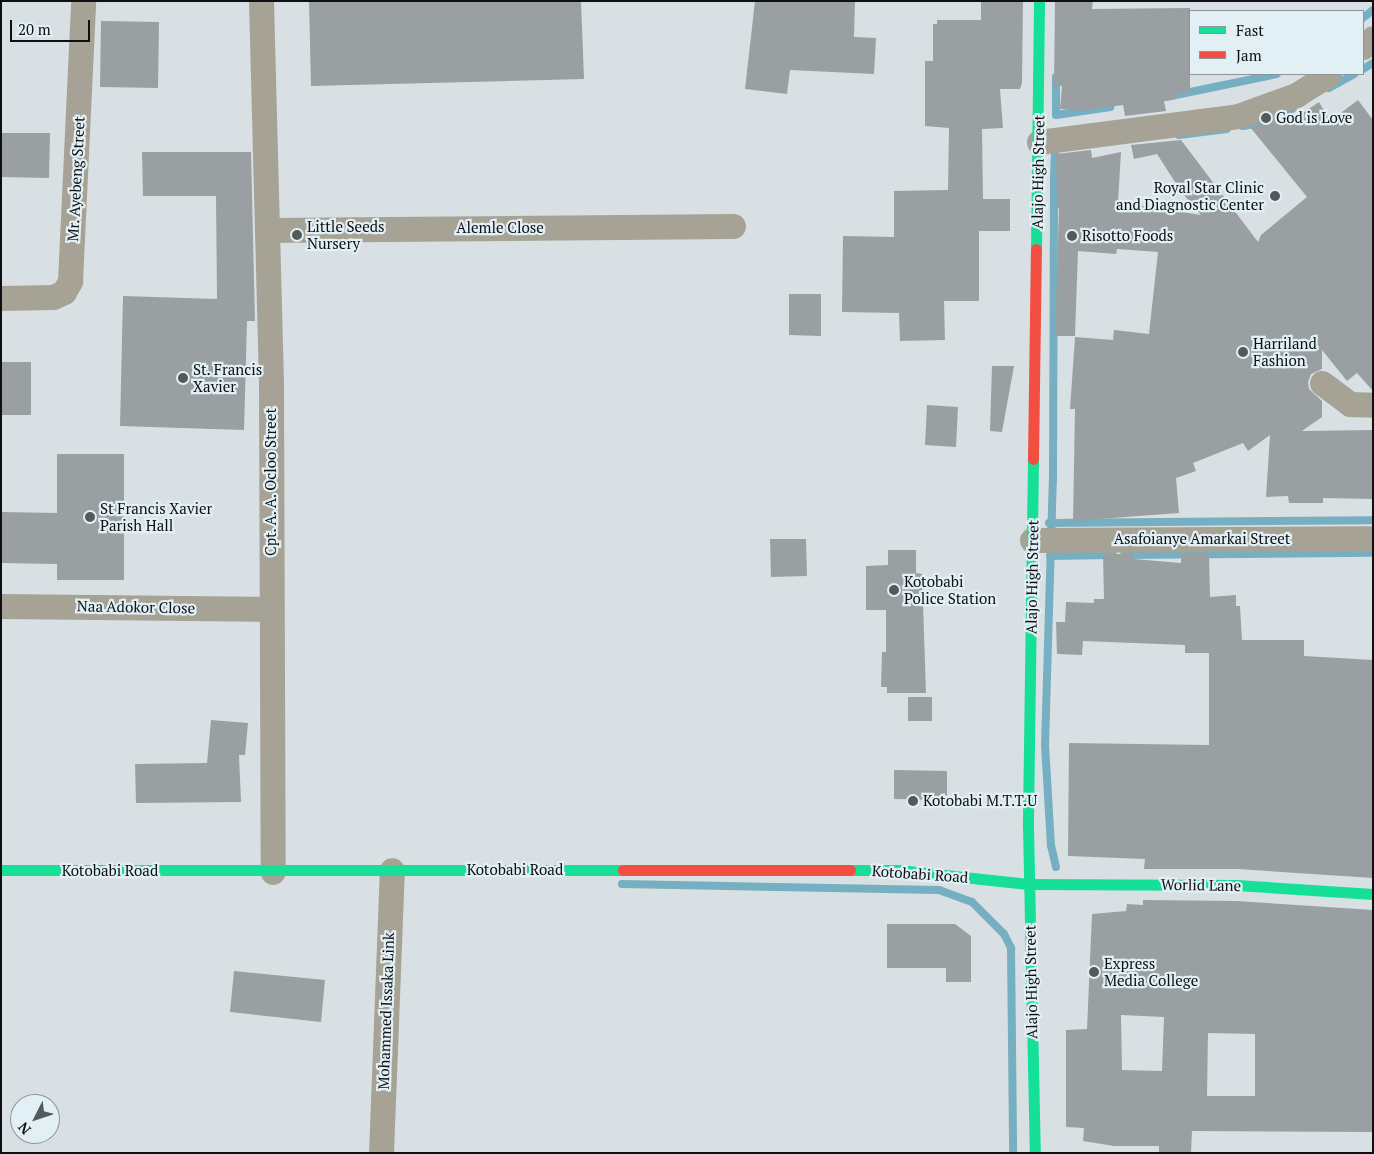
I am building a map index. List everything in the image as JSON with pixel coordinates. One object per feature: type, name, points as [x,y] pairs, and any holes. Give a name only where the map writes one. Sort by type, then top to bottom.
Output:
[{"type":"street","name":"Mr. Ayebeng Street","points":[[1,298],[53,297],[64,292],[70,281],[83,1]]},
{"type":"street","name":"Cpt. A. A. Ocloo Street","points":[[261,1],[271,386],[270,609],[273,872]]},
{"type":"street","name":"Alajo High Street","points":[[1035,1153],[1028,884],[1039,142],[1039,1]]},
{"type":"street","points":[[1039,142],[1238,116],[1296,95],[1327,75]]},
{"type":"street","name":"Alemle Close","points":[[266,230],[733,226]]},
{"type":"street","points":[[1322,383],[1350,404],[1373,405]]},
{"type":"street","name":"Asafoianye Amarkai Street","points":[[1032,540],[1373,538]]},
{"type":"street","name":"Naa Adokor Close","points":[[1,606],[270,609]]},
{"type":"street","name":"Kotobabi Road","points":[[1,870],[273,872],[392,870],[899,870],[1028,884]]},
{"type":"street","name":"Mohammed Issaka Link","points":[[381,1153],[392,870]]},
{"type":"street","name":"Worlid Lane","points":[[1028,884],[1237,885],[1373,894]]},
{"type":"building","points":[[309,1],[581,1],[584,79],[311,86]]},
{"type":"building","points":[[755,1],[855,1],[854,37],[876,38],[874,74],[790,70],[787,94],[745,89]]},
{"type":"building","points":[[981,1],[1023,1],[1022,83],[1020,89],[1000,89],[1003,128],[982,129],[983,199],[1010,199],[1010,231],[979,231],[979,301],[944,301],[945,340],[900,341],[899,313],[842,312],[843,236],[894,237],[894,191],[948,190],[949,128],[925,126],[925,61],[933,61],[933,24],[937,24],[937,20],[981,20]]},
{"type":"building","points":[[1055,1],[1093,1],[1092,9],[1190,8],[1190,92],[1175,94],[1176,99],[1164,101],[1166,111],[1125,116],[1123,105],[1079,111],[1060,109],[1062,86],[1054,85]]},
{"type":"building","points":[[101,21],[159,22],[158,88],[100,87]]},
{"type":"building","points":[[1358,100],[1373,120],[1373,391],[1357,373],[1347,381],[1322,350],[1322,369],[1311,374],[1308,382],[1309,389],[1322,401],[1322,417],[1302,431],[1373,430],[1373,499],[1323,498],[1323,503],[1289,503],[1288,496],[1266,497],[1270,435],[1248,451],[1243,443],[1193,463],[1196,471],[1176,478],[1179,513],[1073,521],[1075,409],[1070,409],[1075,337],[1113,340],[1114,330],[1149,334],[1158,252],[1117,249],[1116,254],[1078,251],[1075,336],[1055,336],[1059,208],[1057,208],[1056,154],[1091,150],[1092,158],[1121,152],[1118,202],[1201,215],[1182,193],[1157,154],[1134,159],[1131,145],[1181,140],[1258,242],[1261,235],[1307,197],[1250,127],[1284,115],[1287,124],[1319,102],[1330,121]]},
{"type":"building","points":[[1,133],[50,133],[49,178],[1,177]]},
{"type":"building","name":"St. Francis Xavier","points":[[142,152],[251,152],[255,321],[247,321],[244,430],[120,426],[123,296],[217,299],[216,196],[143,196]]},
{"type":"building","points":[[789,294],[821,294],[821,336],[789,335]]},
{"type":"building","points":[[1,362],[31,362],[31,415],[1,415]]},
{"type":"building","points":[[992,366],[1014,366],[1002,432],[990,431]]},
{"type":"building","points":[[927,405],[958,407],[956,447],[925,445]]},
{"type":"building","name":"St Francis Xavier Parish Hall","points":[[57,454],[124,454],[124,580],[57,580],[57,564],[1,563],[1,512],[57,513]]},
{"type":"building","points":[[770,539],[806,539],[807,576],[771,577]]},
{"type":"building","points":[[888,550],[916,550],[916,573],[922,574],[926,693],[887,693],[887,687],[881,687],[882,652],[886,652],[886,610],[866,610],[866,566],[888,565]]},
{"type":"building","points":[[1209,553],[1210,597],[1236,595],[1236,606],[1240,606],[1242,640],[1304,640],[1304,656],[1373,660],[1373,878],[1238,869],[1144,869],[1145,859],[1068,856],[1069,743],[1209,745],[1209,653],[1185,653],[1185,645],[1083,641],[1082,655],[1057,654],[1056,622],[1065,622],[1066,602],[1094,603],[1094,599],[1104,599],[1103,554],[1133,554],[1134,559],[1181,563],[1181,554]]},
{"type":"building","points":[[908,697],[932,697],[932,721],[908,721]]},
{"type":"building","points":[[211,720],[248,723],[245,755],[239,755],[241,802],[136,803],[135,764],[207,763]]},
{"type":"building","points":[[894,770],[947,771],[947,800],[894,799]]},
{"type":"building","points":[[1143,900],[1236,901],[1373,910],[1373,1132],[1192,1131],[1191,1153],[1159,1153],[1159,1146],[1114,1146],[1083,1141],[1084,1128],[1066,1127],[1066,1030],[1087,1029],[1092,914],[1126,911],[1127,904],[1143,905]],"holes":[[[1121,1015],[1164,1017],[1162,1071],[1122,1070]],[[1208,1033],[1255,1034],[1255,1096],[1207,1096]]]},
{"type":"building","points":[[887,924],[955,924],[971,936],[971,982],[946,982],[946,968],[887,968]]},
{"type":"building","points":[[234,971],[325,980],[321,1022],[230,1012]]},
{"type":"waterway","points":[[1364,17],[1373,10]]},
{"type":"waterway","points":[[1364,68],[1373,63]]},
{"type":"waterway","points":[[1166,97],[1272,75]]},
{"type":"waterway","points":[[1329,88],[1352,75]]},
{"type":"waterway","points":[[1056,77],[1056,115],[1110,107]]},
{"type":"waterway","points":[[1243,126],[1270,121],[1293,108]]},
{"type":"waterway","points":[[1179,135],[1227,129]]},
{"type":"waterway","points":[[1056,867],[1051,846],[1045,745],[1053,479],[1054,178],[1055,148],[1059,147]]},
{"type":"waterway","points":[[1049,523],[1373,520]]},
{"type":"waterway","points":[[1124,555],[1373,553]]},
{"type":"waterway","points":[[1050,556],[1113,555]]},
{"type":"waterway","points":[[622,884],[939,890],[972,902],[1004,934],[1011,948],[1013,1153]]},
{"type":"traffic: fast","points":[[1036,249],[1039,1]]},
{"type":"traffic: fast","points":[[1033,459],[1028,827],[1035,1153]]},
{"type":"traffic: fast","points":[[1,870],[623,870]]},
{"type":"traffic: fast","points":[[850,870],[899,870],[1028,884],[1237,885],[1373,894]]},
{"type":"traffic: jam","points":[[1033,459],[1036,249]]},
{"type":"traffic: jam","points":[[623,870],[850,870]]},
{"type":"place","name":"God is Love","points":[[1266,118]]},
{"type":"place","name":"Royal Star Clinic and Diagnostic Center","points":[[1275,196]]},
{"type":"place","name":"Little Seeds Nursery","points":[[297,235]]},
{"type":"place","name":"Risotto Foods","points":[[1072,236]]},
{"type":"place","name":"Harriland Fashion","points":[[1243,352]]},
{"type":"place","name":"St. Francis Xavier","points":[[183,378]]},
{"type":"place","name":"St Francis Xavier Parish Hall","points":[[90,517]]},
{"type":"place","name":"Kotobabi Police Station","points":[[894,590]]},
{"type":"place","name":"Kotobabi M.T.T.U","points":[[913,801]]},
{"type":"place","name":"Express Media College","points":[[1094,972]]}]
